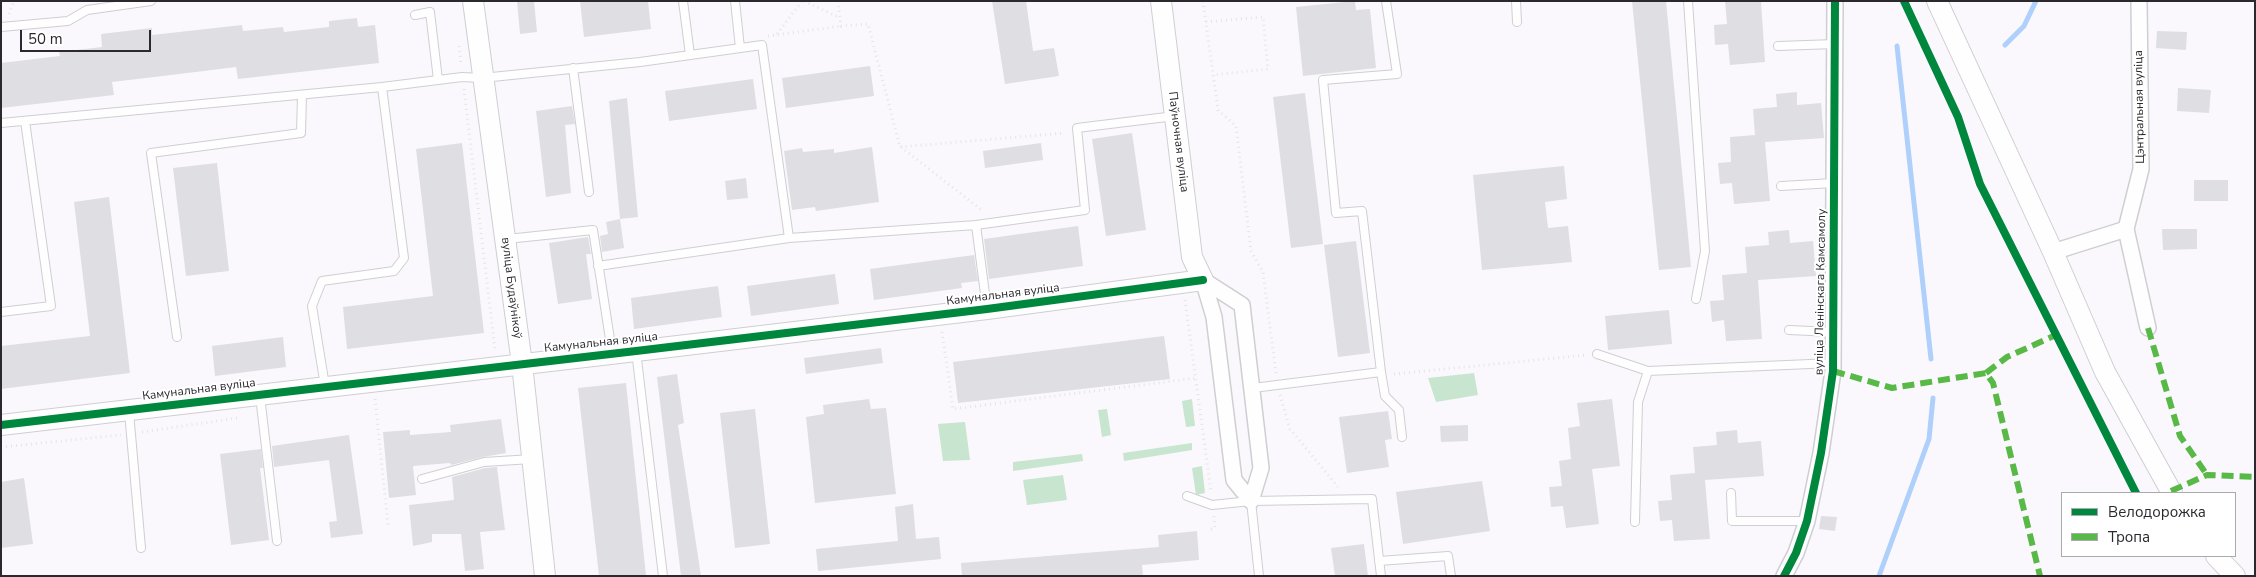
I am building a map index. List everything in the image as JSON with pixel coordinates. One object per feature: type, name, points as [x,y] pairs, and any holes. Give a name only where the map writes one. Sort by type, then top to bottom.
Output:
[{"type":"street","name":"вуліца Будаўнікоў","points":[[473,1],[522,364],[545,576]]},
{"type":"street","name":"вуліца Ленінскага Камсамолу","points":[[1784,576],[1796,553],[1807,521],[1821,453],[1833,363],[1835,1]]},
{"type":"street","points":[[1937,1],[2053,252],[2105,372],[2171,492]]},
{"type":"street","name":"Цэнтральная вуліца","points":[[2139,1],[2141,169],[2126,228],[2148,328]]},
{"type":"street","name":"Паўночная вуліца","points":[[1163,2],[1192,257],[1203,280]]},
{"type":"street","points":[[2053,252],[2126,228]]},
{"type":"street","points":[[1203,280],[1242,305],[1261,468],[1251,501]]},
{"type":"street","points":[[1203,280],[1214,317],[1234,480],[1251,501]]},
{"type":"street","name":"Камунальная вуліца","points":[[1,425],[987,309],[1203,280]]},
{"type":"street","points":[[2217,557],[2235,576]]},
{"type":"lane","points":[[1,27],[68,21],[87,10],[151,1]]},
{"type":"lane","points":[[683,1],[690,55]]},
{"type":"lane","points":[[735,1],[740,48]]},
{"type":"lane","points":[[1386,1],[1396,74],[1323,80],[1336,213],[1362,211],[1381,374],[1385,396],[1399,410],[1402,437]]},
{"type":"lane","points":[[1516,1],[1517,22]]},
{"type":"lane","points":[[1688,1],[1705,251],[1696,298]]},
{"type":"lane","points":[[415,15],[430,12],[438,80]]},
{"type":"lane","points":[[1778,46],[1835,44]]},
{"type":"lane","points":[[1,123],[302,95],[462,77],[482,78],[690,55],[762,45],[789,238]]},
{"type":"lane","points":[[573,68],[589,192]]},
{"type":"lane","points":[[325,387],[312,306],[322,281],[394,271],[404,258],[382,87]]},
{"type":"lane","points":[[177,337],[150,153],[301,133],[302,95]]},
{"type":"lane","points":[[598,266],[789,238],[976,224],[1085,210],[1077,128],[1175,116]]},
{"type":"lane","points":[[1,312],[51,306],[25,121]]},
{"type":"lane","points":[[1781,186],[1834,183]]},
{"type":"lane","points":[[976,224],[987,309]]},
{"type":"lane","points":[[505,239],[594,230],[612,354]]},
{"type":"lane","points":[[1789,330],[1833,332]]},
{"type":"lane","points":[[636,351],[663,576]]},
{"type":"lane","points":[[1597,354],[1648,371],[1833,363]]},
{"type":"lane","points":[[1635,522],[1638,402],[1648,371]]},
{"type":"lane","points":[[1253,388],[1381,374]]},
{"type":"lane","points":[[260,394],[277,541]]},
{"type":"lane","points":[[128,410],[141,548]]},
{"type":"lane","points":[[422,479],[484,462],[532,459]]},
{"type":"lane","points":[[1732,493],[1732,521],[1807,521]]},
{"type":"lane","points":[[1187,496],[1212,505],[1251,501],[1372,499],[1381,576]]},
{"type":"lane","points":[[1251,501],[1259,576]]},
{"type":"lane","points":[[1380,561],[1448,556],[1451,576]]},
{"type":"path","points":[[776,35],[803,1],[840,18]]},
{"type":"path","points":[[838,1],[842,26]]},
{"type":"path","points":[[1203,1],[1218,110],[1236,126],[1251,251],[1263,272],[1278,386],[1290,429],[1348,499]]},
{"type":"path","points":[[1206,22],[1263,17],[1268,69],[1213,75]]},
{"type":"path","points":[[761,37],[868,24],[900,147],[996,222]]},
{"type":"path","points":[[900,147],[1077,132]]},
{"type":"path","points":[[942,326],[953,409],[1196,378]]},
{"type":"path","points":[[1381,374],[1597,354]]},
{"type":"path","points":[[375,398],[388,525]]},
{"type":"green space","points":[[1474,373],[1478,395],[1436,402],[1428,378]]},
{"type":"green space","points":[[1192,399],[1195,426],[1186,427],[1182,401]]},
{"type":"green space","points":[[1107,409],[1111,435],[1102,437],[1098,410]]},
{"type":"green space","points":[[965,422],[970,460],[943,461],[938,424]]},
{"type":"green space","points":[[1192,443],[1192,450],[1124,461],[1123,453]]},
{"type":"green space","points":[[1082,454],[1083,461],[1013,471],[1013,462]]},
{"type":"green space","points":[[1202,466],[1205,493],[1196,495],[1192,468]]},
{"type":"green space","points":[[1063,475],[1067,500],[1027,505],[1023,480]]},
{"type":"building","points":[[517,1],[534,1],[537,32],[520,34]]},
{"type":"building","points":[[580,1],[648,1],[651,29],[584,37]]},
{"type":"building","points":[[992,1],[1026,1],[1033,51],[1054,48],[1059,76],[1005,84]]},
{"type":"building","points":[[1355,1],[1356,10],[1370,9],[1376,68],[1303,76],[1296,7]]},
{"type":"building","points":[[1632,1],[1666,1],[1691,267],[1659,270]]},
{"type":"building","points":[[1725,1],[1761,1],[1765,62],[1730,65],[1728,44],[1715,45],[1714,25],[1727,24]]},
{"type":"building","points":[[357,18],[358,27],[375,25],[379,63],[238,79],[236,67],[112,82],[114,95],[1,108],[1,63],[60,56],[59,52],[102,47],[101,34],[152,28],[152,35],[242,25],[243,31],[283,27],[284,32],[329,27],[329,21]]},
{"type":"building","points":[[2157,31],[2187,32],[2186,50],[2156,48]]},
{"type":"building","points":[[870,66],[874,96],[786,108],[782,78]]},
{"type":"building","points":[[753,79],[757,109],[669,121],[665,91]]},
{"type":"building","points":[[2178,88],[2211,90],[2209,113],[2177,111]]},
{"type":"building","points":[[1797,92],[1797,105],[1821,103],[1824,138],[1765,142],[1770,201],[1734,204],[1732,183],[1720,184],[1718,163],[1731,162],[1730,137],[1755,135],[1753,109],[1777,107],[1776,94]]},
{"type":"building","points":[[1305,93],[1323,244],[1291,248],[1273,97]]},
{"type":"building","points":[[627,98],[638,217],[620,219],[609,101]]},
{"type":"building","points":[[572,106],[575,124],[565,125],[571,193],[546,197],[536,111]]},
{"type":"building","points":[[1132,133],[1146,230],[1106,236],[1092,139]]},
{"type":"building","points":[[462,143],[484,333],[347,349],[343,307],[433,296],[416,149]]},
{"type":"building","points":[[1041,143],[1043,160],[985,168],[983,151]]},
{"type":"building","points":[[872,147],[879,202],[816,211],[815,207],[792,210],[784,151],[802,148],[803,152],[834,149],[834,153]]},
{"type":"building","points":[[217,163],[229,271],[186,276],[173,168]]},
{"type":"building","points":[[1564,166],[1567,199],[1545,202],[1548,228],[1568,226],[1572,262],[1482,270],[1473,175]]},
{"type":"building","points":[[746,178],[748,198],[727,200],[725,181]]},
{"type":"building","points":[[2194,180],[2228,180],[2228,201],[2194,201]]},
{"type":"building","points":[[109,197],[130,373],[1,389],[1,346],[90,336],[74,202]]},
{"type":"building","points":[[620,219],[624,248],[602,252],[600,236],[608,234],[606,222]]},
{"type":"building","points":[[1078,226],[1083,266],[989,279],[984,239]]},
{"type":"building","points":[[2162,229],[2197,229],[2197,249],[2163,250]]},
{"type":"building","points":[[1789,230],[1790,243],[1813,241],[1816,276],[1758,280],[1762,339],[1726,341],[1724,320],[1712,322],[1710,301],[1724,300],[1722,275],[1747,273],[1745,247],[1769,245],[1768,232]]},
{"type":"building","points":[[588,237],[591,254],[586,254],[592,299],[558,304],[549,243]]},
{"type":"building","points":[[1356,241],[1370,353],[1338,357],[1324,245]]},
{"type":"building","points":[[974,255],[978,281],[961,283],[962,288],[874,300],[870,269]]},
{"type":"building","points":[[835,274],[839,304],[751,316],[747,286]]},
{"type":"building","points":[[718,286],[722,317],[634,329],[631,298]]},
{"type":"building","points":[[1669,310],[1672,344],[1608,350],[1605,316]]},
{"type":"building","points":[[1164,336],[1170,379],[958,403],[953,362]]},
{"type":"building","points":[[283,337],[286,367],[215,376],[212,346]]},
{"type":"building","points":[[881,348],[883,363],[806,374],[804,358]]},
{"type":"building","points":[[677,374],[684,423],[678,425],[701,576],[681,576],[657,377]]},
{"type":"building","points":[[626,383],[646,576],[599,576],[578,388]]},
{"type":"building","points":[[869,399],[871,409],[886,408],[896,494],[815,503],[806,417],[824,414],[823,405]]},
{"type":"building","points":[[1612,399],[1620,466],[1592,469],[1599,524],[1566,528],[1563,506],[1551,507],[1549,487],[1562,486],[1559,461],[1571,459],[1568,428],[1580,426],[1577,403]]},
{"type":"building","points":[[755,409],[770,544],[735,548],[720,413]]},
{"type":"building","points":[[1388,411],[1392,439],[1385,440],[1389,467],[1347,473],[1339,417]]},
{"type":"building","points":[[501,419],[506,453],[451,465],[450,463],[413,466],[416,495],[389,498],[383,432],[410,430],[410,435],[451,432],[450,425]]},
{"type":"building","points":[[1468,425],[1468,441],[1441,442],[1440,426]]},
{"type":"building","points":[[1737,430],[1738,443],[1761,441],[1764,476],[1705,480],[1710,539],[1674,541],[1672,520],[1660,521],[1658,501],[1672,500],[1670,475],[1695,473],[1693,447],[1717,445],[1716,432]]},
{"type":"building","points":[[349,435],[363,534],[331,538],[329,522],[337,521],[329,460],[274,467],[272,446]]},
{"type":"building","points":[[261,449],[263,468],[260,468],[269,540],[231,545],[220,454]]},
{"type":"building","points":[[497,467],[505,530],[480,532],[484,569],[465,571],[461,534],[432,534],[432,542],[413,546],[409,505],[454,500],[452,477],[485,468]]},
{"type":"building","points":[[24,478],[33,544],[1,548],[1,482]]},
{"type":"building","points":[[1482,481],[1490,531],[1403,544],[1396,492]]},
{"type":"building","points":[[913,504],[916,539],[939,537],[941,559],[818,571],[816,549],[898,541],[895,507]]},
{"type":"building","points":[[1821,516],[1837,517],[1835,531],[1819,529]]},
{"type":"building","points":[[1197,531],[1199,560],[1142,565],[1143,576],[962,576],[961,563],[1159,547],[1158,535]]},
{"type":"building","points":[[1364,544],[1368,576],[1335,576],[1331,548]]},
{"type":"waterway","points":[[2005,45],[2024,26],[2036,1]]},
{"type":"waterway","points":[[1897,46],[1931,359]]},
{"type":"waterway","points":[[1879,576],[1929,439],[1933,398]]},
{"type":"marked path","points":[[2148,328],[2180,436],[2207,475]]},
{"type":"marked path","points":[[1986,373],[2007,357],[2056,335]]},
{"type":"marked path","points":[[1833,371],[1892,388],[1986,373],[1993,383],[2040,576]]},
{"type":"marked path","points":[[2171,491],[2207,475],[2255,477]]},
{"type":"cycle path","points":[[1784,576],[1796,553],[1807,521],[1821,453],[1833,371],[1835,1]]},
{"type":"cycle path","points":[[1904,1],[1958,117],[1980,184],[2135,492]]},
{"type":"cycle path","points":[[1,425],[987,309],[1203,280]]}]
